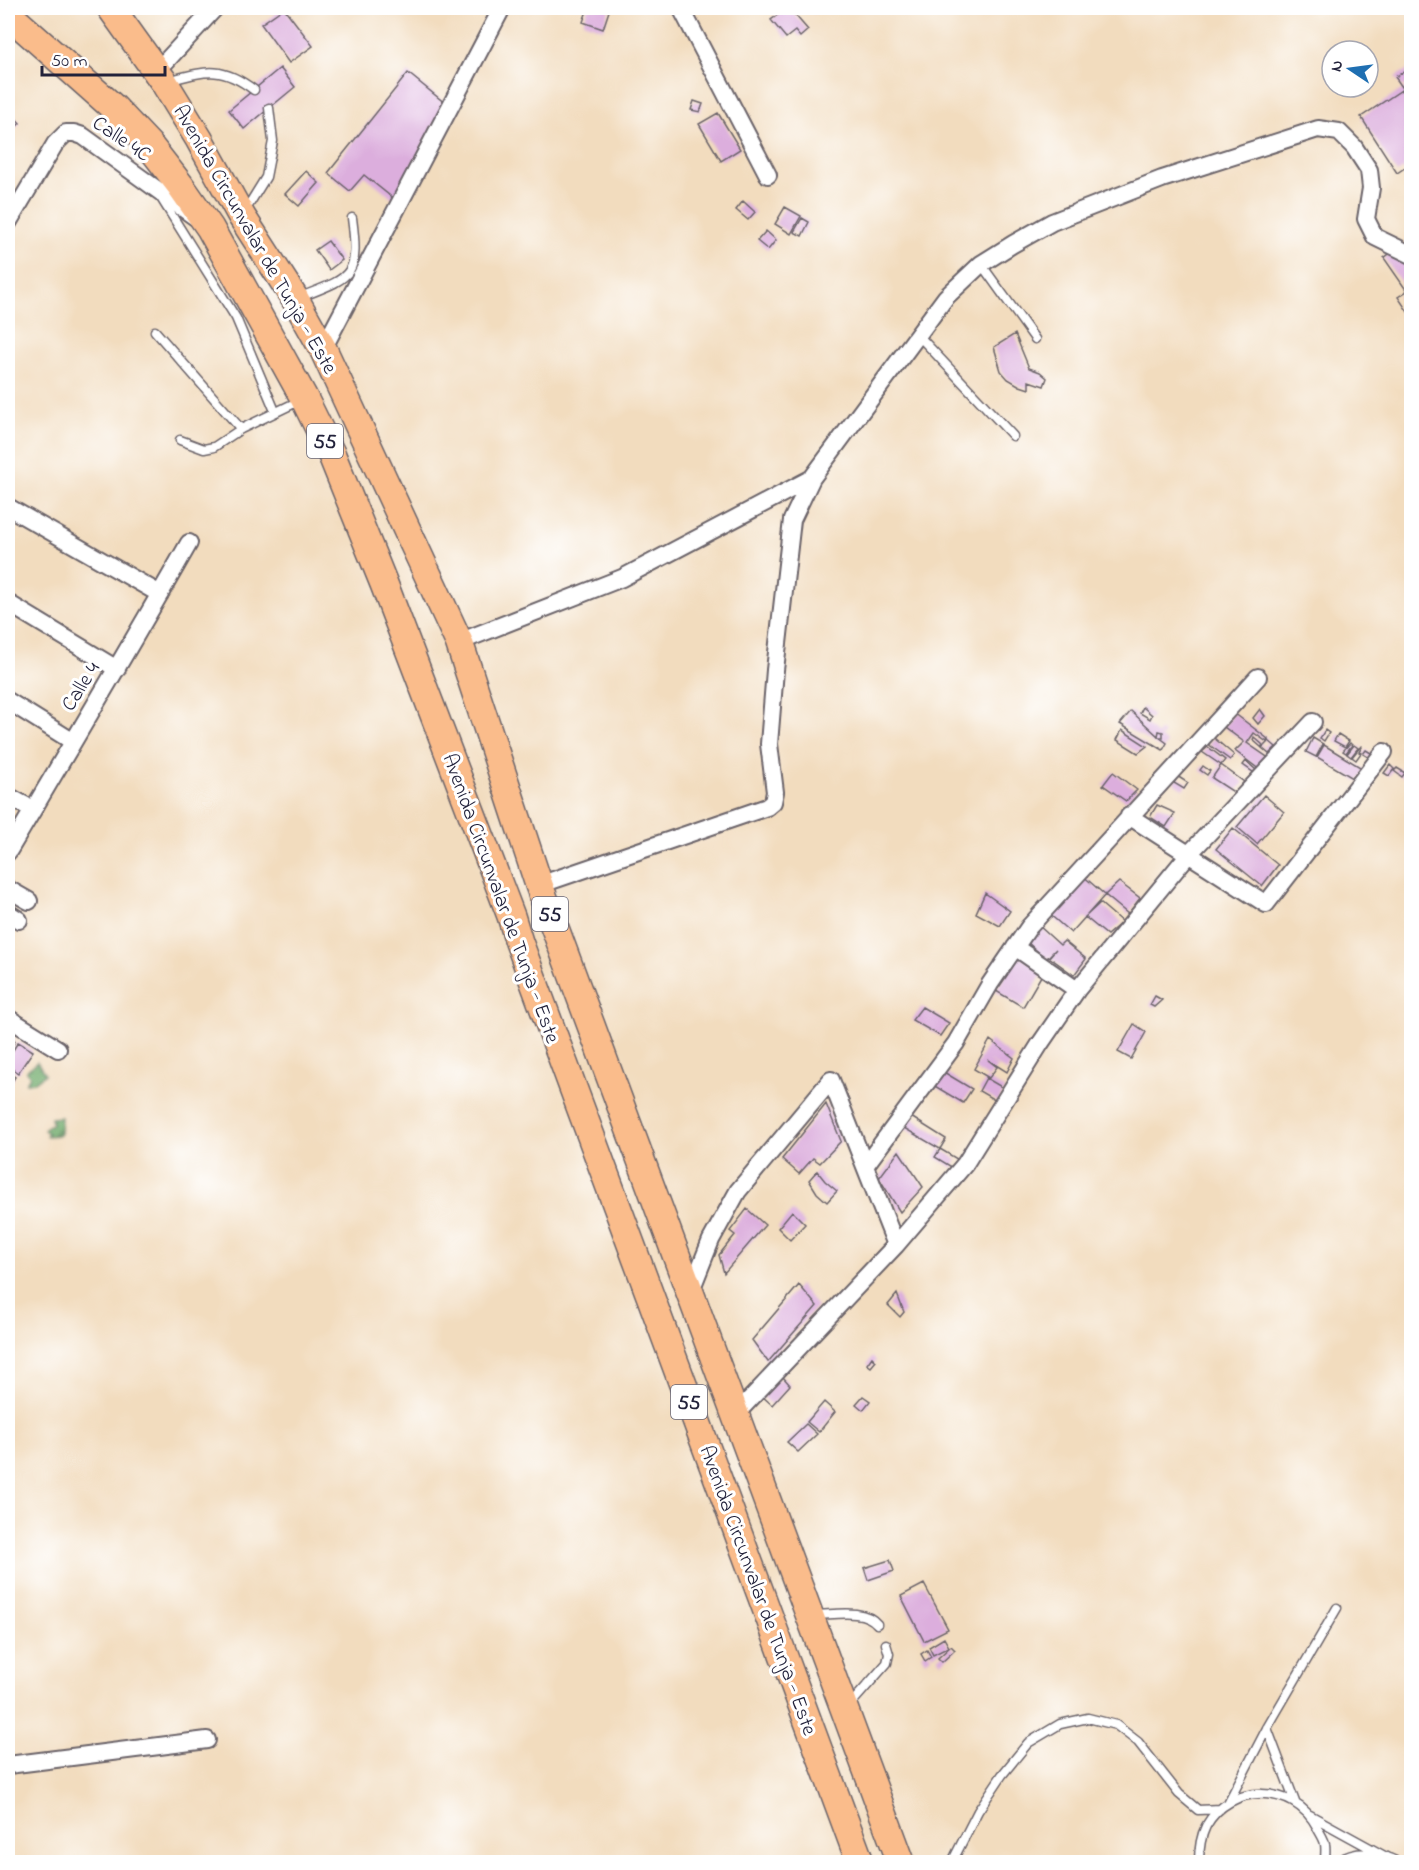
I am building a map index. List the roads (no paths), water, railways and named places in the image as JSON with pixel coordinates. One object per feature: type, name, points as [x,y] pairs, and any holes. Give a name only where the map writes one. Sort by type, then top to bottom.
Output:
[{"type":"highway","name":"Avenida Circunvalar de Tunja - Este","points":[[111,8],[161,76],[200,139],[242,217],[295,299],[323,349],[459,642],[539,885],[901,1863]]},
{"type":"highway","name":"Avenida Circunvalar de Tunja - Este","points":[[8,14],[114,108],[149,145],[180,185],[210,228],[304,398],[331,453],[384,584],[511,916],[860,1863]]},
{"type":"street","points":[[161,76],[215,8]]},
{"type":"street","points":[[323,349],[502,8]]},
{"type":"street","points":[[681,8],[768,175]]},
{"type":"street","points":[[539,885],[767,807],[773,802],[775,792],[769,744],[792,520],[812,478],[946,297],[981,264],[1052,222],[1162,179],[1318,129],[1339,132],[1354,147],[1369,170],[1371,188],[1366,219],[1375,237],[1412,255]]},
{"type":"street","name":"Calle 4C","points":[[8,223],[12,203],[54,144],[66,133],[83,136],[210,228]]},
{"type":"street","points":[[459,642],[622,579],[812,478]]},
{"type":"street","points":[[8,507],[159,594]]},
{"type":"street","name":"Calle 4","points":[[8,852],[189,543]]},
{"type":"street","points":[[8,603],[117,669]]},
{"type":"street","points":[[865,1166],[956,1044],[990,984],[1029,927],[1258,677]]},
{"type":"street","points":[[8,701],[72,741]]},
{"type":"street","points":[[735,1416],[896,1245],[965,1164],[1040,1044],[1077,990],[1188,855],[1313,722]]},
{"type":"street","points":[[1129,816],[1266,904],[1384,752]]},
{"type":"street","points":[[8,796],[32,809]]},
{"type":"street","points":[[8,888],[28,901]]},
{"type":"street","points":[[1015,947],[1077,990]]},
{"type":"street","points":[[8,1018],[58,1049]]},
{"type":"street","points":[[690,1293],[711,1240],[738,1191],[831,1080],[896,1245]]},
{"type":"street","points":[[8,1765],[207,1740]]},
{"type":"lane","points":[[161,76],[216,71],[238,77],[254,90]]},
{"type":"lane","points":[[242,217],[266,177],[273,141],[269,108]]},
{"type":"lane","points":[[155,188],[236,318],[275,411]]},
{"type":"lane","points":[[295,299],[347,276],[353,265],[356,249],[352,218]]},
{"type":"lane","points":[[981,264],[1035,339]]},
{"type":"lane","points":[[155,331],[241,429]]},
{"type":"lane","points":[[918,335],[1013,436]]},
{"type":"lane","points":[[180,440],[204,449],[214,447],[241,429],[304,398]]},
{"type":"lane","points":[[1228,1803],[1267,1728],[1336,1608]]},
{"type":"lane","points":[[810,1616],[863,1614],[872,1617],[877,1624]]},
{"type":"lane","points":[[845,1711],[887,1663],[889,1654],[886,1644]]},
{"type":"lane","points":[[952,1863],[978,1811],[1002,1774],[1028,1743],[1060,1724],[1088,1718],[1116,1725],[1138,1742],[1168,1777],[1179,1794],[1198,1810],[1220,1809]]},
{"type":"lane","points":[[1267,1728],[1295,1802]]},
{"type":"lane","points":[[1199,1863],[1199,1846],[1206,1826],[1228,1803],[1250,1794],[1273,1794],[1295,1802],[1310,1815],[1394,1861]]},
{"type":"lane","points":[[1310,1815],[1325,1843],[1325,1863]]},
{"type":"lane","points":[[1337,1863],[1358,1853],[1372,1853],[1394,1861]]}]
